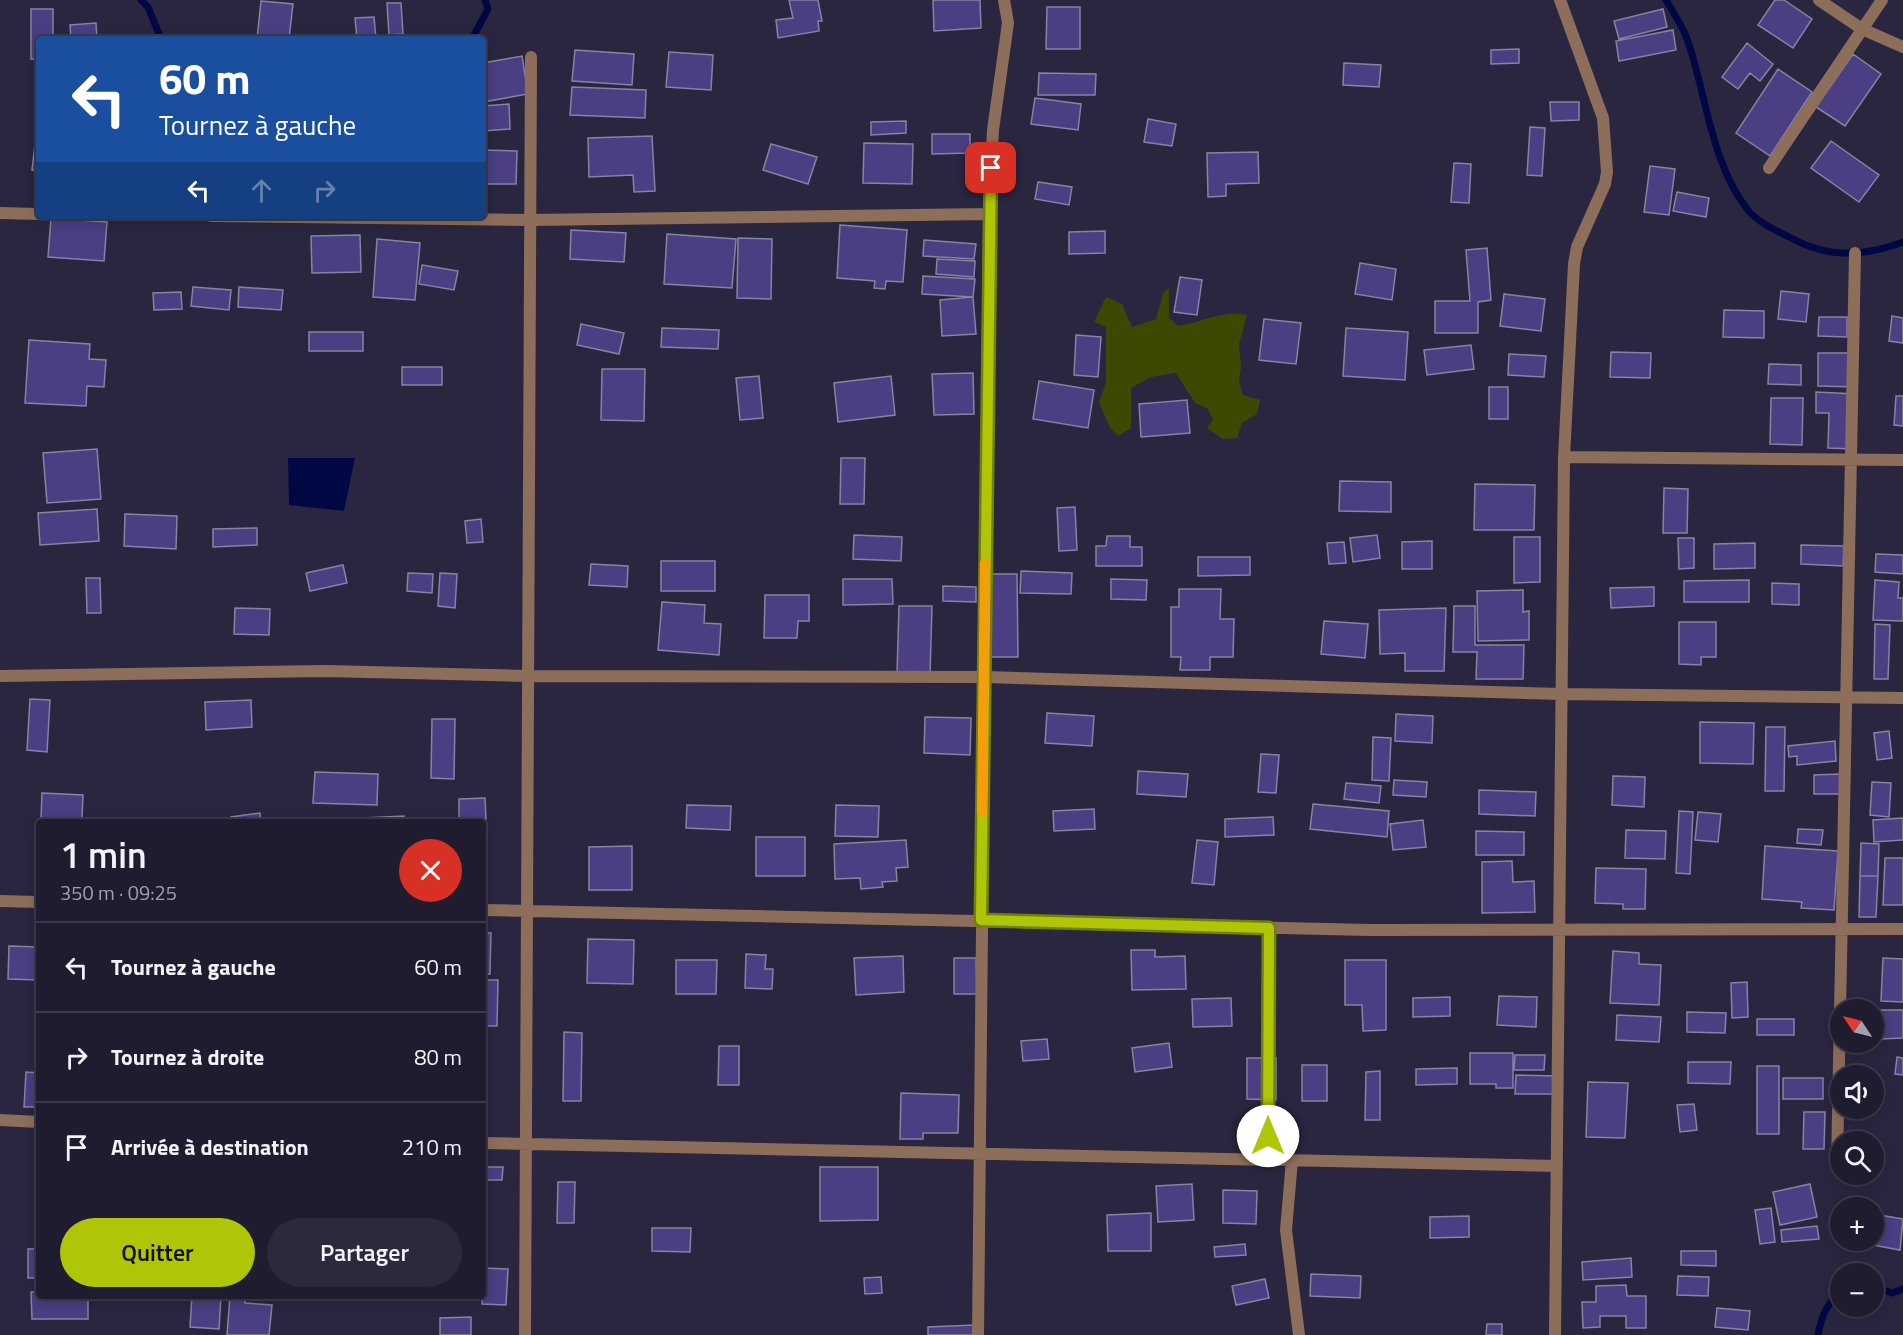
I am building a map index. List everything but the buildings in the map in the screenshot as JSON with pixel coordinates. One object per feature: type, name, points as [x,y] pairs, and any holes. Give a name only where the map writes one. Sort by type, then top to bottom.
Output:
[{"type":"street","points":[[978,1335],[989,214],[993,130],[1008,23],[1004,0]]},
{"type":"street","points":[[1555,1335],[1564,457],[1574,264],[1577,246],[1605,184],[1606,172],[1603,118],[1560,0]]},
{"type":"street","points":[[1819,0],[1862,29],[1903,47]]},
{"type":"street","points":[[1768,168],[1882,0]]},
{"type":"street","points":[[525,1335],[531,57]]},
{"type":"street","points":[[0,213],[36,214]]},
{"type":"street","points":[[450,219],[989,214]]},
{"type":"street","points":[[1838,1131],[1855,253]]},
{"type":"street","points":[[1564,457],[1903,460]]},
{"type":"street","points":[[0,675],[327,671],[528,676],[984,677],[1561,694],[1903,698]]},
{"type":"street","points":[[0,901],[36,902]]},
{"type":"street","points":[[486,910],[1269,928],[1559,932],[1903,929]]},
{"type":"street","points":[[1268,1160],[1269,928]]},
{"type":"street","points":[[0,1120],[36,1122]]},
{"type":"street","points":[[486,1143],[1557,1166]]},
{"type":"street","points":[[1292,1160],[1286,1230],[1299,1335]]},
{"type":"green space","points":[[1169,288],[1169,318],[1178,326],[1221,315],[1247,315],[1239,344],[1241,367],[1239,382],[1243,395],[1260,400],[1257,414],[1242,423],[1237,438],[1223,439],[1207,428],[1213,420],[1208,409],[1195,403],[1176,373],[1151,377],[1131,388],[1131,428],[1118,436],[1110,428],[1099,402],[1106,383],[1106,327],[1094,322],[1106,297],[1122,304],[1132,327],[1156,319],[1163,293]]},
{"type":"shaded area","points":[[288,458],[355,458],[344,511],[289,505]]},
{"type":"waterway","points":[[141,0],[148,7],[160,36]]},
{"type":"waterway","points":[[474,36],[488,9],[485,0]]},
{"type":"waterway","points":[[1666,0],[1686,36],[1724,169],[1734,190],[1751,214],[1768,226],[1820,250],[1861,252],[1903,242]]},
{"type":"waterway","points":[[1884,1290],[1892,1293],[1903,1289]]},
{"type":"waterway","points":[[1818,1335],[1830,1304]]},
{"type":"slow traffic","points":[[982,812],[985,563]]},
{"type":"route","points":[[991,168],[981,920],[1269,928],[1268,1136]]}]
